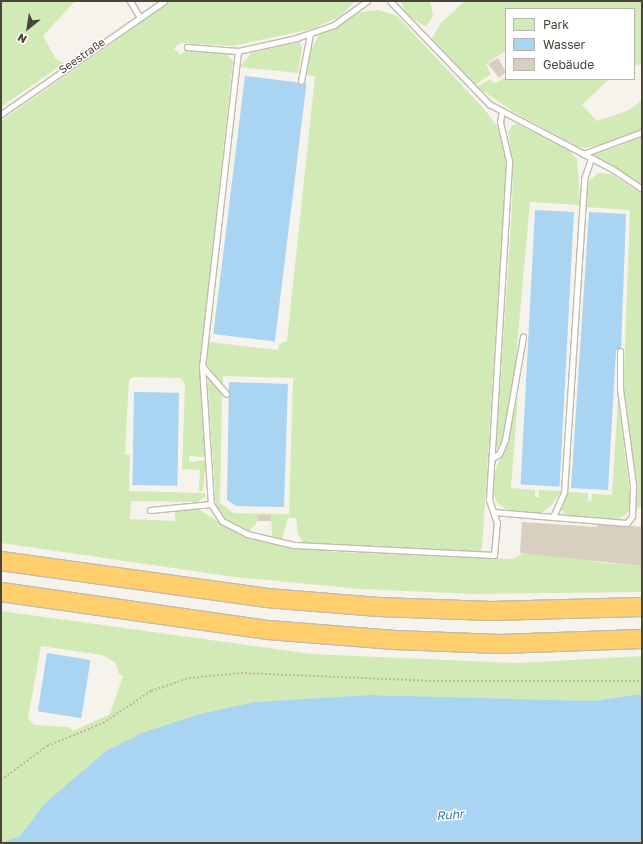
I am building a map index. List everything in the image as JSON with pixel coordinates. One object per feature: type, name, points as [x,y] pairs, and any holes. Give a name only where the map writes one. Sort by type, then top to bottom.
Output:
[{"type":"highway","points":[[1,561],[267,598],[379,607],[492,611],[642,607]]},
{"type":"highway","points":[[1,592],[268,630],[395,640],[500,644],[642,639]]},
{"type":"lane","points":[[130,1],[139,16]]},
{"type":"lane","name":"Seestraße","points":[[1,114],[139,16],[164,1]]},
{"type":"lane","points":[[187,47],[238,51],[310,34],[334,25],[367,1]]},
{"type":"lane","points":[[390,1],[473,90],[502,111],[583,154],[642,189]]},
{"type":"lane","points":[[301,81],[310,34]]},
{"type":"lane","points":[[238,51],[202,366],[211,504],[217,517],[232,527],[247,534],[294,545],[494,555],[497,523],[489,500],[509,161],[500,122],[502,111]]},
{"type":"lane","points":[[583,154],[642,132]]},
{"type":"lane","points":[[553,517],[564,492],[584,179],[591,159]]},
{"type":"lane","points":[[492,458],[498,454],[505,440],[523,337]]},
{"type":"lane","points":[[493,512],[627,523],[632,516],[633,485],[620,389],[620,351]]},
{"type":"lane","points":[[202,366],[226,394]]},
{"type":"lane","points":[[150,510],[211,504]]},
{"type":"path","points":[[1,780],[47,746],[103,723],[151,691],[189,678],[241,673],[429,681],[642,681]]},
{"type":"green space","points":[[1,1],[75,1],[43,36],[56,59],[64,63],[1,107]]},
{"type":"green space","points":[[172,1],[355,1],[341,16],[312,29],[232,46],[181,43],[174,48],[180,55],[186,50],[223,51],[233,61],[200,361],[206,457],[189,456],[189,462],[206,460],[203,491],[199,491],[200,470],[182,469],[185,384],[181,378],[133,377],[129,380],[125,454],[130,455],[129,491],[205,493],[206,496],[197,502],[131,501],[130,519],[175,521],[175,508],[198,509],[246,538],[335,552],[513,559],[523,553],[594,558],[594,562],[642,566],[642,592],[474,594],[361,589],[235,577],[1,543],[1,121]]},
{"type":"green space","points":[[401,1],[430,1],[433,16],[426,27],[406,14]]},
{"type":"green space","points":[[465,1],[642,1],[642,64],[635,66],[635,8],[505,8],[505,53],[504,52],[486,64],[491,74],[475,85],[432,38],[441,23]]},
{"type":"green space","points":[[379,10],[397,16],[485,110],[498,128],[505,149],[506,171],[482,549],[479,552],[303,543],[298,534],[296,518],[288,518],[282,540],[272,535],[271,515],[258,521],[249,531],[226,519],[216,506],[207,373],[222,395],[220,503],[234,513],[289,514],[293,378],[223,376],[223,386],[206,363],[209,342],[278,350],[279,344],[287,341],[315,76],[307,75],[310,52],[319,35],[361,12]]},
{"type":"green space","points":[[300,42],[302,48],[298,73],[239,67],[251,53]]},
{"type":"green space","points":[[505,78],[505,80],[608,80],[582,105],[597,121],[629,110],[642,100],[642,129],[609,142],[585,148],[577,146],[514,112],[477,87],[490,79],[494,84]]},
{"type":"green space","points":[[517,124],[568,150],[577,159],[580,205],[530,202],[513,391],[503,438],[496,450],[512,207],[513,164],[508,132],[513,125]]},
{"type":"green space","points":[[642,136],[642,184],[593,155],[619,146]]},
{"type":"green space","points":[[598,173],[611,174],[642,194],[642,506],[637,509],[623,397],[630,210],[586,207],[588,182]]},
{"type":"green space","points":[[518,396],[511,488],[535,490],[535,497],[539,497],[539,490],[561,491],[551,506],[540,514],[507,510],[496,502],[494,493],[494,474],[506,444]]},
{"type":"green space","points":[[618,399],[630,494],[629,512],[617,520],[566,515],[561,509],[568,492],[588,493],[588,501],[591,501],[592,494],[612,495]]},
{"type":"green space","points":[[1,611],[311,654],[518,663],[642,656],[642,694],[593,701],[369,695],[255,702],[106,751],[45,803],[20,836],[1,843]],"holes":[[[41,646],[102,655],[116,663],[119,675],[123,676],[110,714],[73,731],[69,727],[34,725],[28,718]]]},
{"type":"water","points":[[245,76],[307,84],[275,342],[213,334]]},
{"type":"water","points":[[535,210],[574,212],[560,487],[521,485]]},
{"type":"water","points":[[589,212],[626,214],[621,350],[616,350],[608,490],[571,488]]},
{"type":"water","points":[[229,382],[288,384],[284,507],[236,506],[227,500]]},
{"type":"water","points":[[134,392],[179,393],[177,486],[132,485]]},
{"type":"water","points":[[47,653],[90,660],[81,718],[38,711]]},
{"type":"water","name":"Ruhr","points":[[642,694],[642,843],[1,843],[20,836],[45,803],[106,751],[142,733],[200,714],[255,702],[369,695],[593,701]]},
{"type":"building","points":[[498,58],[505,73],[499,78],[488,64]]},
{"type":"building","points":[[258,515],[271,515],[271,521],[258,521]]},
{"type":"building","points":[[522,522],[597,527],[598,523],[642,527],[642,566],[520,553]]}]
